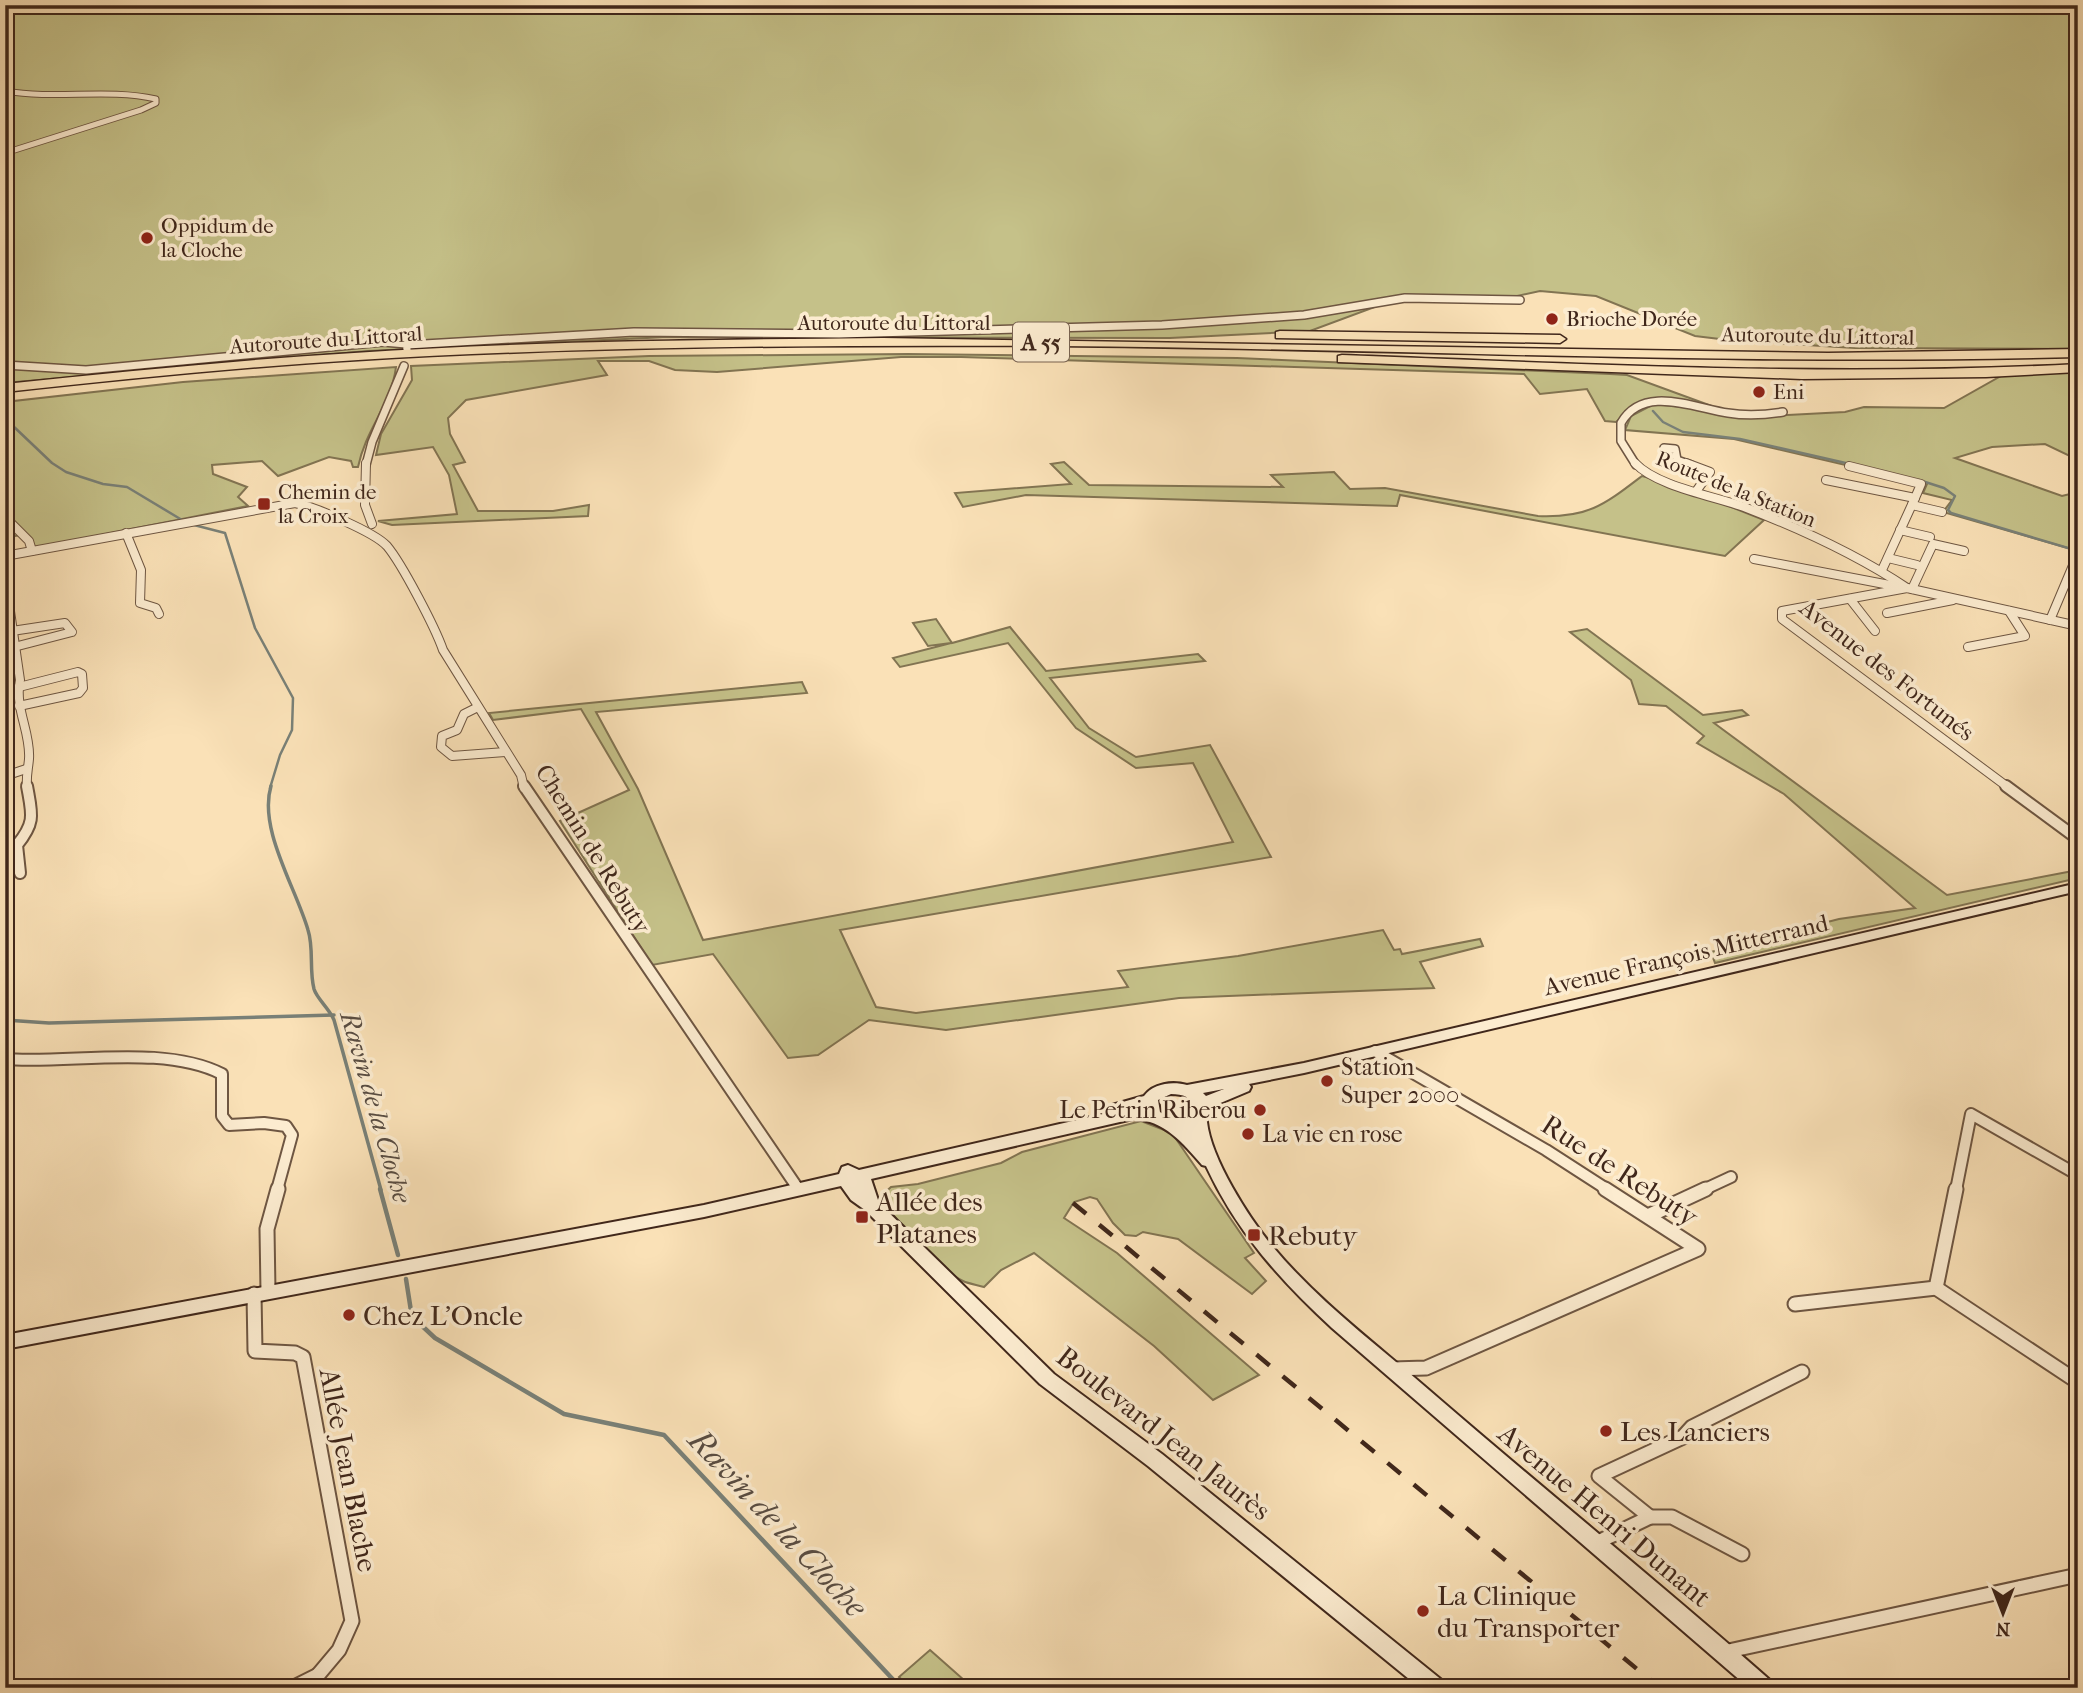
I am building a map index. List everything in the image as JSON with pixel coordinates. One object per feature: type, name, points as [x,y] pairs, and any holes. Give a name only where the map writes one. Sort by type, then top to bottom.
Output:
[{"type":"highway","name":"Autoroute du Littoral","points":[[5,388],[259,363],[411,353],[699,343],[897,341],[1834,356],[2078,353]]},
{"type":"highway","name":"Autoroute du Littoral","points":[[5,397],[259,372],[552,356],[815,350],[1842,365],[2078,362]]},
{"type":"highway","points":[[1150,353],[1648,373],[1947,376],[2078,368]]},
{"type":"main road","name":"Avenue François Mitterrand","points":[[1304,1068],[2078,887]]},
{"type":"main road","points":[[5,1342],[616,1226],[1133,1113],[1151,1107],[1161,1090],[1188,1090],[1304,1068]]},
{"type":"main road","points":[[1168,1124],[1184,1124],[1238,1088],[1304,1068]]},
{"type":"main road","points":[[1188,1090],[1200,1111],[1220,1176]]},
{"type":"main road","points":[[1151,1107],[1168,1124],[1183,1132],[1220,1176]]},
{"type":"main road","name":"Boulevard Jean Jaurès","points":[[852,1175],[852,1191],[871,1206],[1047,1379],[1155,1460],[1436,1688]]},
{"type":"main road","name":"Avenue Henri Dunant","points":[[1220,1176],[1241,1217],[1268,1253],[1330,1315],[1764,1688]]},
{"type":"street","points":[[5,91],[41,97],[135,93],[156,99],[156,103],[94,124],[50,144],[5,153]]},
{"type":"street","points":[[5,365],[86,370],[383,342],[407,347],[646,332],[839,334],[1162,325],[1304,315],[1392,299],[1520,300]]},
{"type":"street","points":[[374,538],[372,524],[364,510],[365,457],[401,382],[404,366]]},
{"type":"street","name":"Route de la Station","points":[[1783,412],[1728,414],[1660,402],[1641,405],[1629,413],[1617,432],[1625,454],[1642,470],[1746,508],[1882,570],[1910,589]]},
{"type":"street","points":[[1664,448],[1675,449],[1677,460],[1710,472],[1697,490]]},
{"type":"street","points":[[1849,466],[1921,484],[1882,570]]},
{"type":"street","points":[[1826,480],[1942,512]]},
{"type":"street","points":[[5,556],[295,503],[317,508],[374,538]]},
{"type":"street","points":[[5,517],[29,541],[32,551]]},
{"type":"street","points":[[1900,530],[1930,537]]},
{"type":"street","points":[[127,533],[141,570],[140,603],[156,608],[159,614]]},
{"type":"street","name":"Chemin de Rebuty","points":[[374,538],[388,547],[437,632],[443,650],[521,775],[525,791],[796,1187]]},
{"type":"street","points":[[1754,559],[1910,589],[1933,544],[1964,551]]},
{"type":"street","points":[[2050,620],[2077,556]]},
{"type":"street","points":[[1888,558],[1917,565]]},
{"type":"street","points":[[5,577],[11,652],[19,687],[19,706],[29,760],[26,769],[32,825],[17,845],[20,873]]},
{"type":"street","name":"Avenue des Fortunés","points":[[2078,626],[1910,589],[1782,611],[1782,619],[2078,839]]},
{"type":"street","points":[[1850,599],[1875,631]]},
{"type":"street","points":[[1887,613],[1957,599]]},
{"type":"street","points":[[1968,647],[2025,636],[2009,611]]},
{"type":"street","points":[[9,627],[65,623],[72,632],[11,652]]},
{"type":"street","points":[[19,687],[78,672],[82,674],[83,688],[79,693],[19,706]]},
{"type":"street","points":[[478,707],[464,714],[457,730],[442,736],[441,747],[452,756],[505,752]]},
{"type":"street","points":[[5,776],[26,769]]},
{"type":"street","name":"Rue de Rebuty","points":[[1376,1051],[1546,1150],[1698,1249],[1426,1367],[1392,1369]]},
{"type":"street","points":[[5,1059],[52,1063],[176,1061],[213,1065],[222,1074],[222,1116],[229,1125],[264,1123],[286,1126],[292,1135],[267,1229],[261,1292]]},
{"type":"street","points":[[1936,1288],[1971,1114],[2078,1175]]},
{"type":"street","points":[[1648,1216],[1731,1177]]},
{"type":"street","points":[[1795,1304],[1936,1288],[2078,1382]]},
{"type":"street","name":"Allée Jean Blache","points":[[261,1292],[255,1351],[295,1353],[303,1357],[352,1621],[339,1650],[317,1681]]},
{"type":"street","points":[[1650,1517],[1599,1476],[1683,1437],[1692,1427],[1802,1372]]},
{"type":"street","points":[[1595,1543],[1650,1517],[1672,1517],[1742,1554]]},
{"type":"street","points":[[1724,1652],[2075,1576]]},
{"type":"street","points":[[292,1688],[317,1681]]},
{"type":"shaded area","points":[[5,5],[2078,5],[2078,349],[1855,348],[1728,340],[1695,336],[1596,296],[1540,291],[1490,302],[1388,302],[1310,331],[1170,338],[668,337],[368,351],[5,383]]},
{"type":"shaded area","points":[[908,354],[1237,358],[1627,375],[1728,412],[1695,405],[1637,405],[1616,422],[1605,421],[1587,389],[1540,394],[1524,374],[961,357],[901,357],[717,372],[675,370],[649,361],[598,361],[607,375],[466,400],[448,418],[450,434],[465,462],[453,465],[478,511],[553,511],[589,505],[588,516],[392,525],[378,521],[457,514],[449,475],[433,447],[376,455],[381,434],[412,380],[411,366],[649,356]]},
{"type":"shaded area","points":[[396,367],[389,394],[367,440],[358,467],[353,467],[351,461],[329,457],[278,476],[262,461],[212,465],[213,474],[247,487],[238,497],[248,506],[35,548],[25,534],[5,538],[5,402],[183,382]]},
{"type":"shaded area","points":[[2078,370],[2078,460],[2045,444],[1992,447],[1955,458],[2062,496],[2078,492],[2078,551],[1943,512],[1952,500],[1923,493],[1927,484],[1734,439],[1625,430],[1631,416],[1654,404],[1770,416],[1845,412],[1864,407],[1944,408],[2001,376]]},
{"type":"shaded area","points":[[1064,462],[1089,485],[1283,487],[1271,475],[1334,472],[1350,489],[1385,488],[1538,516],[1570,515],[1595,508],[1642,476],[1673,484],[1764,520],[1725,556],[1400,495],[1397,506],[1026,495],[963,507],[955,493],[1071,484],[1051,464]]},
{"type":"shaded area","points":[[936,619],[952,643],[1010,627],[1046,671],[1198,654],[1205,661],[1050,678],[1089,728],[1136,757],[1210,745],[1271,857],[840,930],[876,1007],[916,1013],[1128,987],[1118,971],[1238,956],[1383,930],[1394,950],[1400,949],[1402,954],[1480,939],[1483,946],[1420,962],[1434,988],[1179,998],[946,1030],[869,1020],[818,1055],[788,1058],[713,954],[652,965],[560,821],[629,790],[581,709],[493,720],[489,713],[802,682],[807,693],[596,712],[638,789],[703,940],[1233,842],[1193,763],[1136,768],[1076,728],[1008,643],[900,667],[893,658],[951,643],[928,646],[913,623]]},
{"type":"shaded area","points":[[1587,629],[1703,715],[1742,710],[1748,715],[1714,723],[1947,895],[2078,870],[2078,878],[1715,963],[1711,952],[1839,919],[1915,908],[1784,794],[1697,743],[1704,736],[1666,706],[1639,704],[1631,680],[1570,632]]},
{"type":"shaded area","points":[[1141,1121],[1172,1133],[1254,1253],[1245,1258],[1266,1281],[1252,1294],[1178,1239],[1143,1232],[1136,1236],[1125,1235],[1113,1223],[1097,1199],[1090,1197],[1074,1202],[1064,1218],[1117,1253],[1259,1375],[1213,1400],[1154,1346],[1034,1253],[1001,1270],[984,1287],[965,1282],[942,1266],[917,1242],[895,1216],[882,1195],[891,1187],[918,1184],[1001,1163],[1022,1152]]},
{"type":"shaded area","points":[[930,1650],[973,1688],[910,1688],[899,1677]]},
{"type":"waterway","name":"Ravin de la Cloche","points":[[5,374],[8,383]]},
{"type":"waterway","name":"Ravin de la Cloche","points":[[6,402],[6,417],[12,425],[52,463],[66,472],[103,484],[127,487],[182,520]]},
{"type":"waterway","points":[[1653,411],[1663,422],[1683,432],[1740,439],[1850,464]]},
{"type":"waterway","points":[[1919,480],[1944,488],[1955,496],[1948,510],[1951,513],[2078,551]]},
{"type":"waterway","name":"Ravin de la Cloche","points":[[194,525],[225,533],[255,628],[293,698],[292,730],[280,755],[270,788]]},
{"type":"waterway","name":"Ravin de la Cloche","points":[[271,786],[268,803],[274,839],[308,930],[314,989],[331,1015]]},
{"type":"waterway","points":[[5,1020],[49,1023],[331,1015]]},
{"type":"waterway","name":"Ravin de la Cloche","points":[[331,1015],[381,1190]]},
{"type":"waterway","name":"Ravin de la Cloche","points":[[380,1189],[398,1255]]},
{"type":"waterway","name":"Ravin de la Cloche","points":[[406,1279],[411,1311]]},
{"type":"waterway","name":"Ravin de la Cloche","points":[[420,1324],[435,1338],[564,1414],[664,1435],[901,1688]]},
{"type":"railway","points":[[1073,1203],[1660,1688]]},
{"type":"place","name":"Oppidum de la Cloche","points":[[147,238]]},
{"type":"place","name":"Brioche Dorée","points":[[1552,319]]},
{"type":"place","name":"Eni","points":[[1759,392]]},
{"type":"place","name":"Chemin de la Croix","points":[[264,504]]},
{"type":"place","name":"Station Super 2000","points":[[1327,1081]]},
{"type":"place","name":"Le Petrin Riberou","points":[[1260,1110]]},
{"type":"place","name":"La vie en rose","points":[[1248,1134]]},
{"type":"place","name":"Allée des Platanes","points":[[862,1217]]},
{"type":"place","name":"Rebuty","points":[[1254,1235]]},
{"type":"place","name":"Chez L'Oncle","points":[[349,1315]]},
{"type":"place","name":"Les Lanciers","points":[[1606,1431]]},
{"type":"place","name":"La Clinique du Transporter","points":[[1423,1611]]}]
